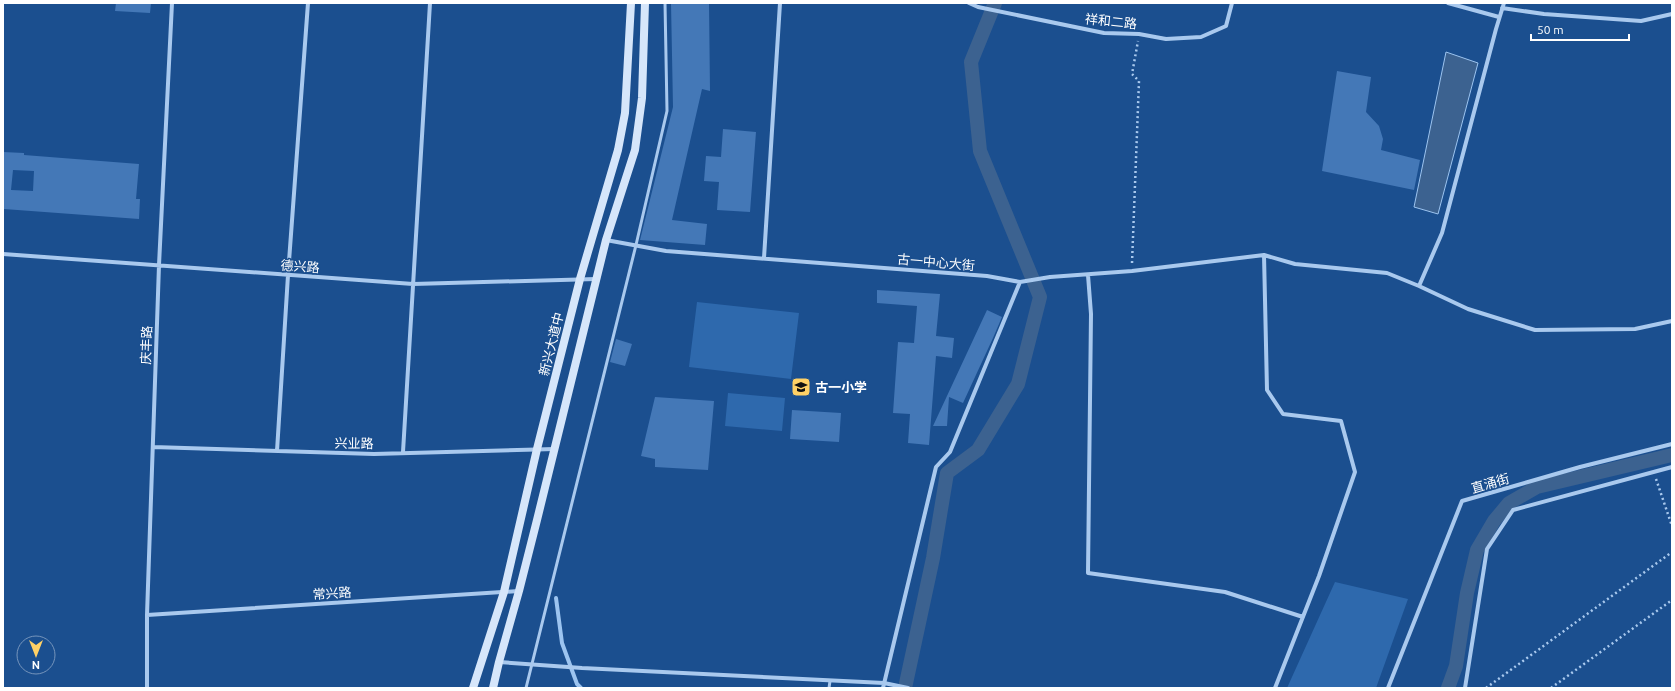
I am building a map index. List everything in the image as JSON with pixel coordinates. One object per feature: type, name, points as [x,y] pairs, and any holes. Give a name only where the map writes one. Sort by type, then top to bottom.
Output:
[{"type":"main road","name":"新兴大道中","points":[[474,688],[504,592],[537,449],[580,279],[618,150],[625,113],[631,3]]},
{"type":"main road","points":[[493,688],[555,449],[606,240],[635,150],[642,98],[645,3]]},
{"type":"street","name":"庆丰路","points":[[147,688],[147,615],[159,265],[172,3]]},
{"type":"street","points":[[278,451],[288,275],[308,3]]},
{"type":"street","points":[[404,452],[430,3]]},
{"type":"street","points":[[764,258],[780,3]]},
{"type":"street","name":"祥和二路","points":[[969,3],[978,7],[1104,32],[1139,34],[1166,39],[1201,37],[1226,26],[1232,3]]},
{"type":"street","points":[[1448,3],[1499,17]]},
{"type":"street","points":[[1420,286],[1442,233],[1504,3]]},
{"type":"street","points":[[1502,8],[1544,14],[1641,21],[1672,14]]},
{"type":"street","name":"古一中心大街","points":[[606,240],[666,251],[987,276],[1020,282],[1050,277],[1132,271],[1264,255]]},
{"type":"street","name":"德兴路","points":[[3,254],[413,284],[596,279]]},
{"type":"street","points":[[1275,688],[1303,617],[1355,472],[1341,421],[1283,414],[1267,390],[1264,255],[1295,264],[1387,273],[1420,286],[1468,309],[1535,330],[1635,329],[1672,321]]},
{"type":"street","points":[[1088,275],[1091,314],[1088,573],[1225,592],[1303,617]]},
{"type":"street","points":[[884,686],[936,467],[950,452],[1020,282]]},
{"type":"street","name":"直涌街","points":[[1388,688],[1462,502],[1580,467],[1672,444]]},
{"type":"street","name":"兴业路","points":[[153,447],[374,454],[555,449]]},
{"type":"street","points":[[1465,688],[1487,549],[1513,510],[1672,467]]},
{"type":"street","name":"常兴路","points":[[147,615],[519,591]]},
{"type":"street","points":[[499,662],[582,668],[830,680],[908,688]]},
{"type":"lane","points":[[526,688],[636,245],[667,111],[665,3]]},
{"type":"lane","points":[[828,688],[830,680]]},
{"type":"path","points":[[1132,271],[1139,81],[1132,74],[1139,34]]},
{"type":"path","points":[[1654,472],[1672,526]]},
{"type":"path","points":[[1668,515],[1672,514]]},
{"type":"path","points":[[1486,688],[1672,552]]},
{"type":"path","points":[[1551,688],[1672,600]]},
{"type":"shaded area","points":[[1446,52],[1478,63],[1438,214],[1414,207]]},
{"type":"shaded area","points":[[697,302],[799,313],[791,379],[689,367]]},
{"type":"shaded area","points":[[728,393],[785,398],[782,431],[725,426]]},
{"type":"shaded area","points":[[1335,582],[1408,599],[1376,688],[1287,688]]},
{"type":"building","points":[[116,3],[151,3],[150,13],[115,11]]},
{"type":"building","points":[[671,3],[709,3],[710,91],[702,89],[672,220],[707,224],[705,245],[640,240],[673,107]]},
{"type":"building","points":[[1337,71],[1371,77],[1366,112],[1379,126],[1383,139],[1381,150],[1420,160],[1414,190],[1322,171]]},
{"type":"building","points":[[723,129],[756,132],[750,212],[717,210],[719,182],[704,181],[706,156],[721,157]]},
{"type":"building","points":[[3,152],[139,164],[136,199],[140,199],[139,219],[4,209]],"holes":[[[13,170],[34,171],[33,191],[11,190]]]},
{"type":"building","points":[[877,290],[940,294],[936,336],[954,338],[952,358],[936,356],[929,445],[908,443],[910,414],[893,413],[898,342],[914,343],[917,306],[877,303]]},
{"type":"building","points":[[987,310],[1002,317],[963,403],[949,397],[947,426],[933,426]]},
{"type":"building","points":[[616,339],[632,344],[625,366],[610,362]]},
{"type":"building","points":[[655,397],[714,401],[708,470],[655,467],[655,459],[641,456]]},
{"type":"building","points":[[792,410],[841,413],[839,442],[790,439]]},
{"type":"waterway","points":[[905,688],[933,558],[947,473],[978,450],[1018,384],[1040,297],[980,151],[971,62],[995,3]]},
{"type":"waterway","points":[[1448,688],[1456,666],[1467,593],[1477,550],[1494,521],[1509,503],[1537,487],[1672,455]]},
{"type":"waterway","points":[[556,598],[562,643],[577,684],[581,688]]},
{"type":"place","name":"古一小学","points":[[801,387]]}]
